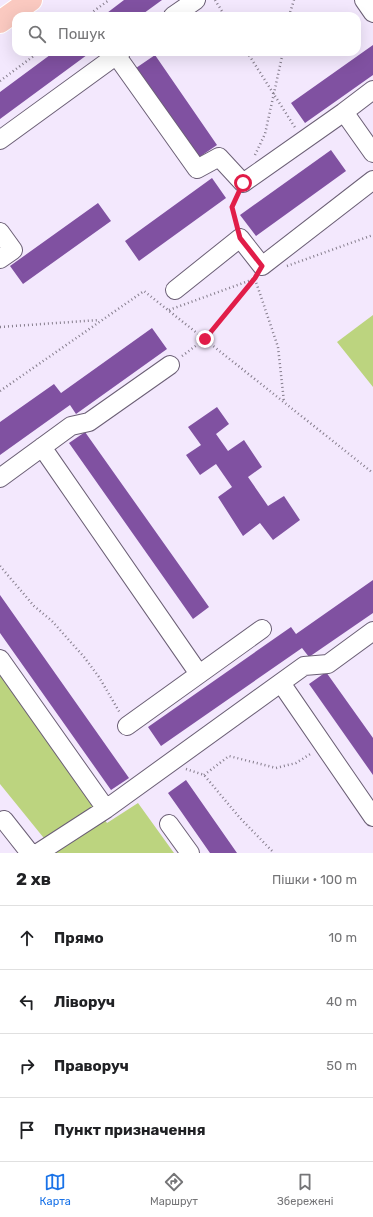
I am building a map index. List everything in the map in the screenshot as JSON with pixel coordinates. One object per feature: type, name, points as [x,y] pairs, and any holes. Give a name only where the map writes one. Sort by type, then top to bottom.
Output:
[{"type":"main road","points":[[14,12],[31,0]]},
{"type":"main road","points":[[0,22],[12,13]]},
{"type":"street","points":[[179,12],[196,0]]},
{"type":"street","points":[[364,0],[373,13]]},
{"type":"street","points":[[0,140],[115,56]]},
{"type":"street","points":[[119,56],[198,169],[219,157],[243,183],[304,141],[373,90]]},
{"type":"street","points":[[344,112],[373,152]]},
{"type":"street","points":[[175,290],[240,238],[259,272],[373,180]]},
{"type":"street","points":[[0,232],[13,250],[0,260]]},
{"type":"street","points":[[0,478],[71,426],[89,422],[170,365]]},
{"type":"street","points":[[42,447],[199,674]]},
{"type":"street","points":[[127,726],[262,629]]},
{"type":"street","points":[[38,853],[106,809],[304,666],[328,664],[373,631]]},
{"type":"street","points":[[0,659],[106,809]]},
{"type":"street","points":[[281,683],[373,817]]},
{"type":"street","points":[[4,820],[30,853]]},
{"type":"street","points":[[169,824],[190,853]]},
{"type":"path","points":[[92,12],[109,0]]},
{"type":"path","points":[[216,0],[223,12]]},
{"type":"path","points":[[290,12],[294,0]]},
{"type":"path","points":[[0,81],[34,56]]},
{"type":"path","points":[[249,56],[304,141]]},
{"type":"path","points":[[240,238],[232,207],[265,134],[281,56]]},
{"type":"path","points":[[170,365],[205,339],[259,272]]},
{"type":"path","points":[[259,272],[278,347],[284,402]]},
{"type":"path","points":[[0,391],[100,320],[144,291],[373,473]]},
{"type":"path","points":[[0,327],[100,320]]},
{"type":"path","points":[[0,566],[34,606],[52,621],[84,657],[99,677],[127,726]]},
{"type":"path","points":[[204,775],[229,756],[276,768],[296,763],[325,746]]},
{"type":"path","points":[[177,758],[186,770],[204,775],[240,818],[274,853]]},
{"type":"green space","points":[[373,315],[373,387],[337,342]]},
{"type":"green space","points":[[0,673],[107,823],[138,803],[174,853],[56,853],[0,784]]},
{"type":"building","points":[[124,0],[162,0],[146,12],[108,12]]},
{"type":"building","points":[[373,45],[373,75],[305,123],[291,103],[357,56],[361,56],[361,53]]},
{"type":"building","points":[[49,56],[86,56],[0,119],[0,92]]},
{"type":"building","points":[[156,56],[217,145],[198,158],[136,68]]},
{"type":"building","points":[[331,150],[346,171],[256,236],[240,215]]},
{"type":"building","points":[[212,178],[226,198],[139,261],[125,241]]},
{"type":"building","points":[[98,203],[111,221],[23,284],[10,266]]},
{"type":"building","points":[[152,328],[167,349],[76,414],[70,405],[0,455],[0,422],[54,384],[61,393]]},
{"type":"building","points":[[217,407],[229,424],[216,434],[228,451],[244,440],[262,467],[248,477],[268,506],[284,496],[300,520],[273,540],[260,523],[243,536],[218,497],[232,487],[216,464],[200,475],[186,455],[201,445],[188,427]]},
{"type":"building","points":[[85,432],[209,607],[193,619],[69,443]]},
{"type":"building","points":[[373,580],[373,613],[309,657],[302,648],[161,746],[148,727],[291,627],[296,634]]},
{"type":"building","points":[[0,595],[129,778],[111,790],[0,633]]},
{"type":"building","points":[[326,672],[373,738],[373,775],[309,684]]},
{"type":"building","points":[[186,780],[237,853],[210,853],[168,793]]},
{"type":"route","points":[[205,339],[255,278],[262,266],[240,238],[232,207],[243,183]]}]
